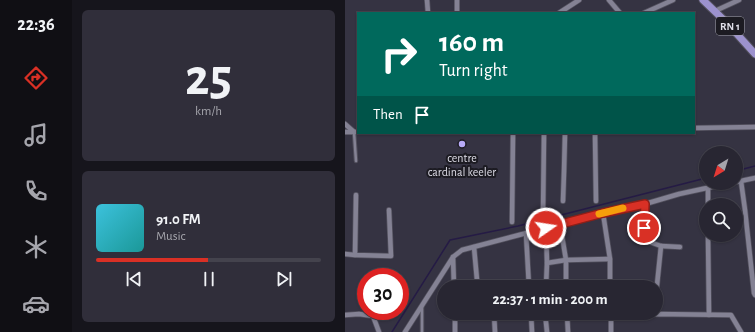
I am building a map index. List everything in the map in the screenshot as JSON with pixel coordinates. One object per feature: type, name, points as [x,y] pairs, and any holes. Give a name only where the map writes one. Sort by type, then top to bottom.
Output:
[{"type":"main road","name":"RN 1","points":[[703,0],[755,54]]},
{"type":"street","points":[[427,0],[428,12]]},
{"type":"street","points":[[457,0],[457,12]]},
{"type":"street","points":[[561,12],[579,0]]},
{"type":"street","points":[[609,0],[619,12]]},
{"type":"street","points":[[646,12],[673,0]]},
{"type":"street","points":[[715,11],[739,0]]},
{"type":"street","points":[[345,124],[356,132]]},
{"type":"street","points":[[695,128],[755,127]]},
{"type":"street","points":[[345,132],[356,132]]},
{"type":"street","points":[[512,222],[513,134]]},
{"type":"street","points":[[543,216],[544,134]]},
{"type":"street","points":[[563,201],[565,134]]},
{"type":"street","points":[[595,134],[596,201]]},
{"type":"street","points":[[743,180],[755,178]]},
{"type":"street","points":[[405,332],[453,257],[462,250],[699,190]]},
{"type":"street","points":[[740,190],[745,210],[755,295]]},
{"type":"street","points":[[355,255],[356,195]]},
{"type":"street","points":[[645,204],[644,240],[661,246],[680,247]]},
{"type":"street","points":[[345,254],[391,256],[389,210]]},
{"type":"street","points":[[603,213],[610,259],[610,280]]},
{"type":"street","points":[[560,224],[566,260],[566,280]]},
{"type":"street","points":[[546,228],[546,280]]},
{"type":"street","points":[[526,233],[529,280]]},
{"type":"street","points":[[708,242],[709,315]]},
{"type":"street","points":[[658,280],[661,246]]},
{"type":"street","points":[[474,247],[477,280]]},
{"type":"street","points":[[453,257],[454,280]]},
{"type":"street","points":[[547,264],[566,260],[610,259]]},
{"type":"street","points":[[345,315],[359,314],[373,316],[379,332]]},
{"type":"street","points":[[663,314],[731,315],[741,332]]},
{"type":"street","points":[[455,320],[455,332]]},
{"type":"street","points":[[494,320],[495,332]]},
{"type":"street","points":[[531,320],[532,332]]},
{"type":"street","points":[[546,320],[547,332]]},
{"type":"street","points":[[567,320],[568,332]]},
{"type":"street","points":[[611,320],[611,332]]},
{"type":"lane","points":[[356,132],[356,161]]},
{"type":"lane","points":[[422,306],[423,332]]},
{"type":"waterway","points":[[743,169],[755,166]]},
{"type":"waterway","points":[[392,332],[450,240],[518,226],[699,180]]},
{"type":"slow traffic","points":[[599,214],[623,208]]},
{"type":"place","name":"centre cardinal keeler","points":[[462,144]]},
{"type":"route","points":[[546,228],[645,204],[644,228]]}]
